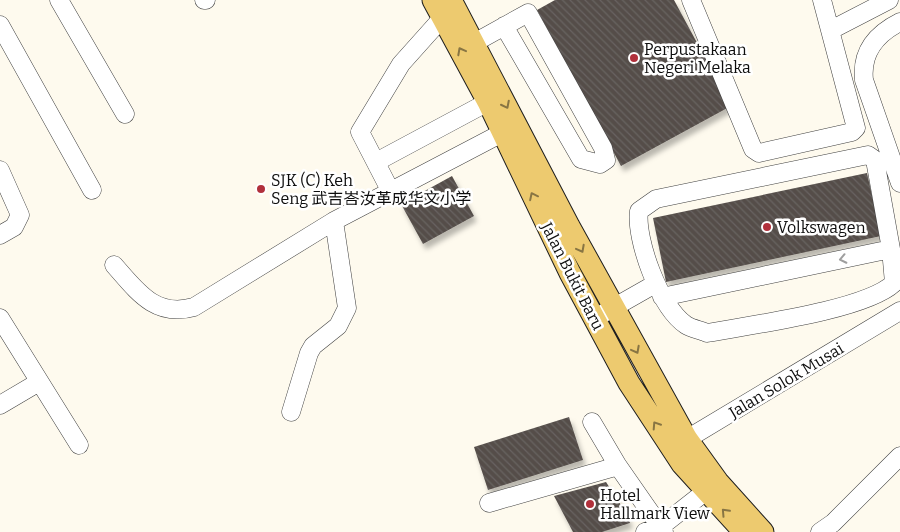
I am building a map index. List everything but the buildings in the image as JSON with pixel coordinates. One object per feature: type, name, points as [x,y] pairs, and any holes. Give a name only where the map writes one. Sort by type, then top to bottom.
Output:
[{"type":"main road","name":"Jalan Bukit Baru","points":[[442,6],[474,43],[613,308],[680,445]]},
{"type":"main road","name":"Jalan Bukit Baru","points":[[442,6],[594,318],[629,383],[680,445],[744,532]]},
{"type":"main road","name":"Jalan Bukit Baru","points":[[712,487],[763,532]]},
{"type":"street","points":[[58,0],[125,114]]},
{"type":"street","points":[[690,0],[753,149],[758,153],[852,132],[856,128],[822,0]]},
{"type":"street","points":[[831,30],[889,0]]},
{"type":"street","points":[[390,190],[360,132],[401,64],[442,6]]},
{"type":"street","points":[[474,43],[504,26],[528,13],[603,148],[606,160],[600,164],[581,159],[504,26]]},
{"type":"street","points":[[900,22],[888,28],[876,38],[867,51],[862,66],[864,80],[900,183]]},
{"type":"street","points":[[0,25],[92,190]]},
{"type":"street","points":[[376,162],[488,102]]},
{"type":"street","points":[[114,265],[146,298],[166,309],[181,311],[194,307],[334,221],[502,132]]},
{"type":"street","points":[[868,155],[874,160],[891,249],[894,283],[885,291],[850,304],[707,333],[685,324],[658,291],[637,223],[639,210],[656,199],[868,155]]},
{"type":"street","points":[[0,170],[20,215],[14,227],[0,235]]},
{"type":"street","points":[[291,412],[309,353],[313,346],[338,326],[347,308],[334,221]]},
{"type":"street","points":[[594,318],[613,308],[658,291],[891,249]]},
{"type":"street","name":"Jalan Solok Musai","points":[[680,445],[900,311]]},
{"type":"street","points":[[0,318],[79,445]]},
{"type":"street","points":[[0,406],[39,382]]},
{"type":"street","points":[[592,422],[656,531],[712,487]]},
{"type":"street","points":[[820,532],[833,524],[900,456]]},
{"type":"street","points":[[489,503],[618,466]]},
{"type":"place","name":"Perpustakaan Negeri Melaka","points":[[634,58]]},
{"type":"place","name":"SJK (C) Keh Seng 武吉峇汝革成华文小学","points":[[261,189]]},
{"type":"place","name":"Volkswagen","points":[[767,227]]},
{"type":"place","name":"Hotel Hallmark View","points":[[590,504]]}]
